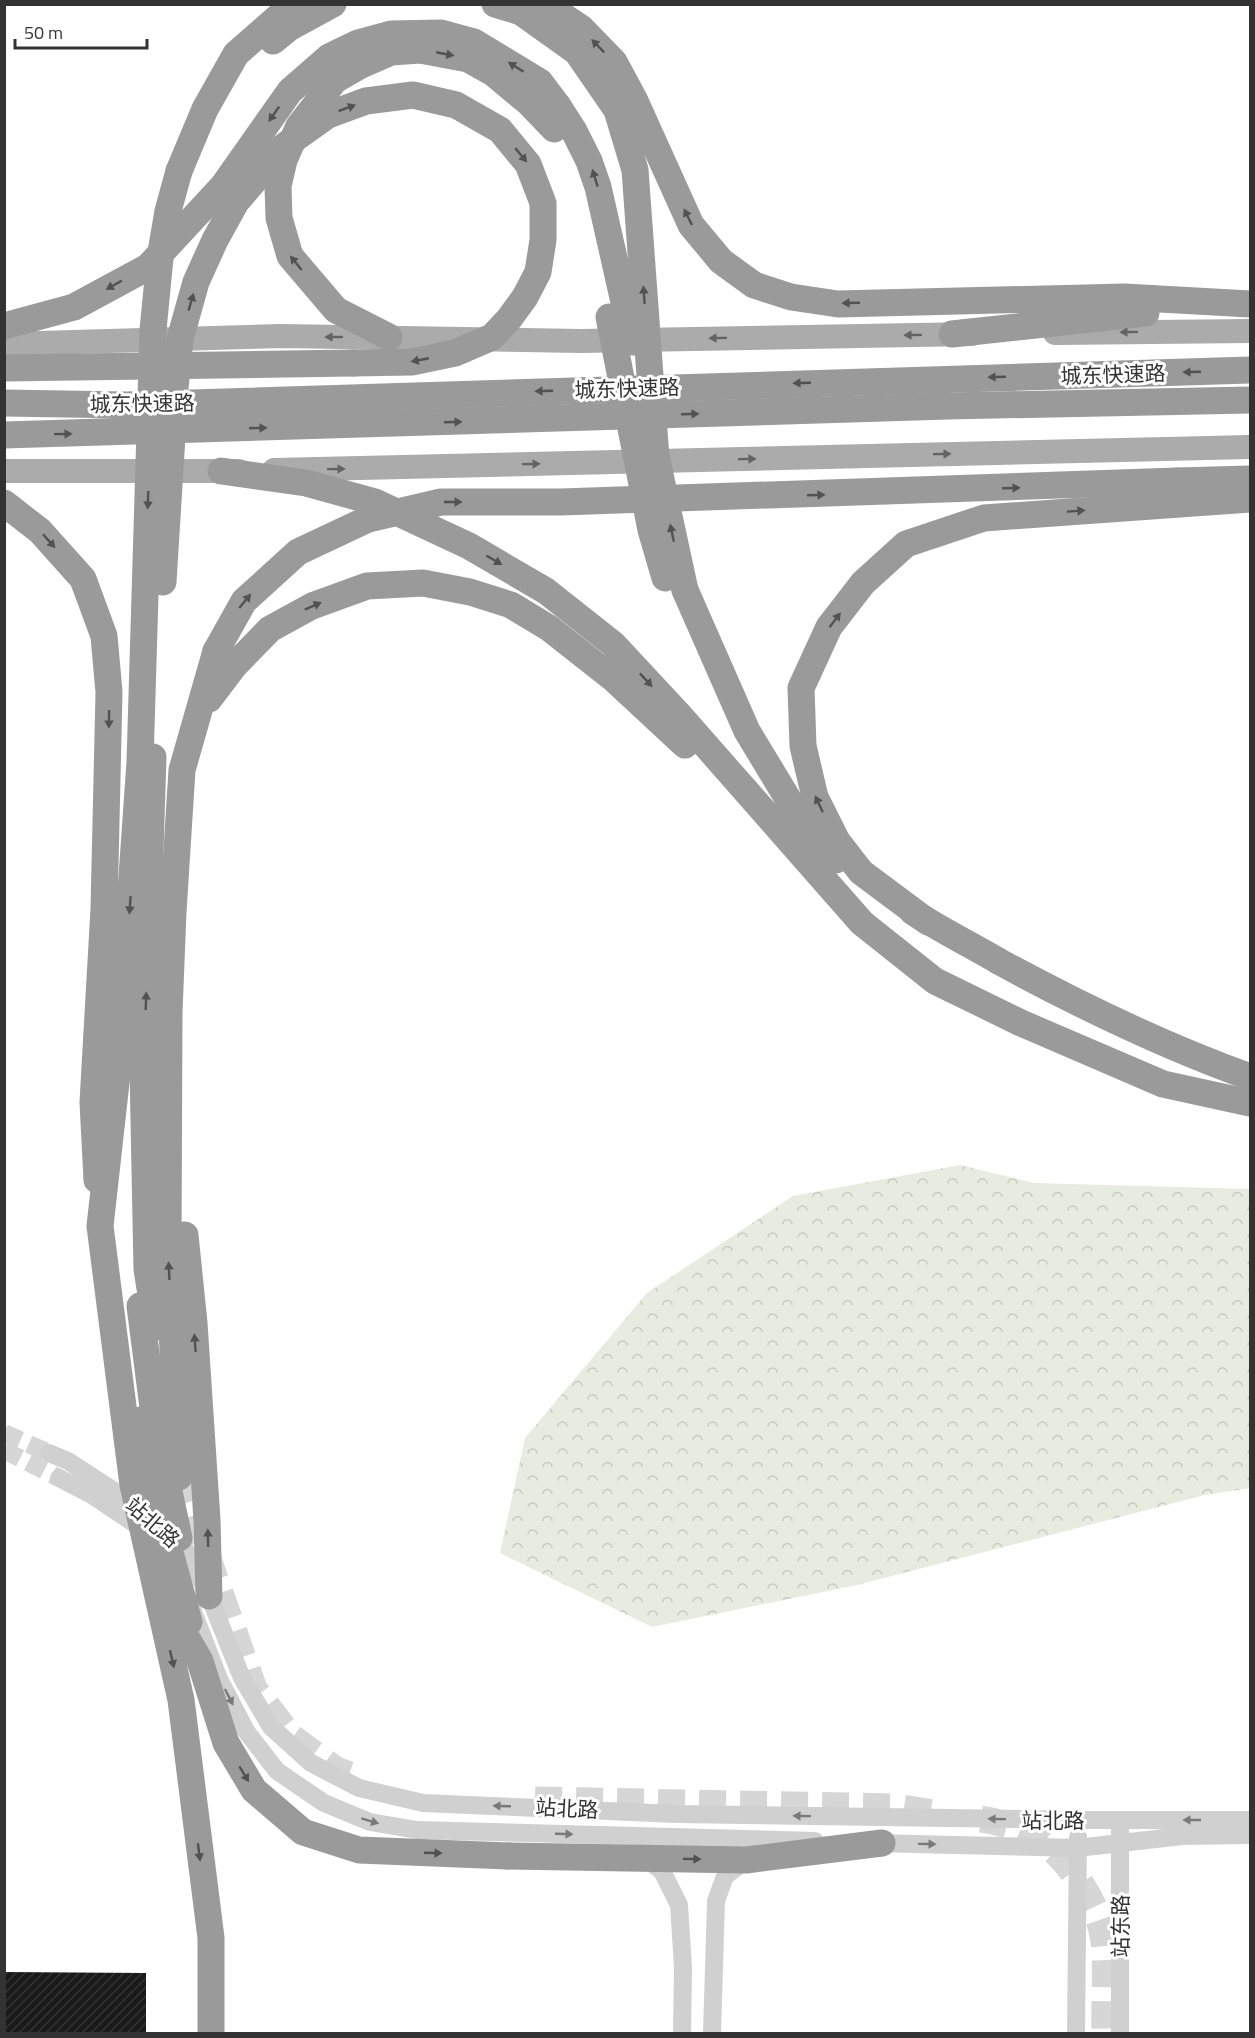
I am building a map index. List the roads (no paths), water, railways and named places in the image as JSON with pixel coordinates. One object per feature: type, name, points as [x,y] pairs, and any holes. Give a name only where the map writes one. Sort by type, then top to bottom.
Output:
[{"type":"highway","points":[[100,1226],[117,1069],[140,762],[153,330],[160,258],[168,211],[179,171],[205,109],[236,54],[293,4]]},
{"type":"highway","points":[[205,109],[253,57],[289,28],[333,4]]},
{"type":"highway","points":[[495,4],[521,12],[578,52],[616,110],[635,170],[656,458]]},
{"type":"highway","points":[[545,4],[581,28],[614,62],[635,100],[691,225],[721,261],[754,285],[791,297],[838,304],[1124,297],[1238,304]]},
{"type":"highway","points":[[4,326],[74,307],[148,267],[223,186],[290,92],[329,57],[358,43],[391,34],[441,33],[474,42],[540,82],[556,118],[585,208],[601,272],[651,530],[678,595],[723,719],[794,845]]},
{"type":"highway","points":[[389,337],[336,310],[290,256],[279,218],[278,186],[284,160],[299,126],[335,80],[361,65],[391,52],[420,50],[468,59],[493,73],[529,103],[556,118],[574,132],[589,161],[598,187],[628,318],[656,458],[678,595],[747,731],[802,822],[839,863],[928,922],[1114,1020],[1196,1057],[1251,1077]]},
{"type":"highway","points":[[4,368],[121,366],[132,366],[144,366],[156,366],[167,366],[179,366],[412,362],[455,353],[492,337],[510,319],[525,297],[538,272],[543,240],[543,203],[540,193],[528,164],[500,130],[456,105],[412,94],[366,101],[328,115],[283,147],[236,202],[196,282],[180,339],[178,358],[177,368],[175,388],[153,757],[143,1070],[147,1269],[179,1477],[168,1246],[169,1012],[182,770],[216,651],[244,601],[298,552],[368,519],[441,502],[597,501],[1251,478]]},
{"type":"highway","points":[[952,334],[1238,304]]},
{"type":"highway","name":"城东快速路","points":[[4,403],[126,405],[1251,370]]},
{"type":"highway","name":"城东快速路","points":[[4,435],[936,406],[1251,400]]},
{"type":"highway","points":[[221,471],[306,483],[375,502],[469,546],[546,591],[613,644],[862,923],[934,981],[1021,1023],[1163,1084],[1251,1103]]},
{"type":"highway","points":[[928,922],[861,872],[837,841],[815,796],[803,746],[801,688],[829,627],[862,583],[906,544],[984,518],[1251,499]]},
{"type":"highway","points":[[4,503],[40,531],[83,579],[104,636],[110,692],[104,909],[93,1102],[100,1226],[133,1485],[181,1700],[211,1938],[211,2034]]},
{"type":"highway","points":[[197,716],[234,666],[270,629],[312,606],[367,586],[423,583],[470,592],[511,604],[549,628],[615,680],[694,753],[748,793]]},
{"type":"highway","points":[[169,1012],[184,1120],[185,1246],[194,1323],[206,1508],[209,1596]]},
{"type":"highway","points":[[144,1047],[131,1151],[135,1265],[156,1431],[178,1538]]},
{"type":"highway","points":[[117,1069],[118,1236],[135,1392],[159,1512],[200,1661],[226,1743],[254,1790],[303,1832],[359,1850],[508,1856],[746,1860],[882,1843]]},
{"type":"highway","points":[[133,1485],[178,1623],[200,1661]]},
{"type":"main road","points":[[4,344],[281,336],[581,341],[1251,331]]},
{"type":"main road","points":[[4,471],[221,471],[1251,447]]},
{"type":"street","name":"站北路","points":[[49,1453],[68,1461],[134,1503],[178,1538],[209,1596],[242,1678],[271,1726],[311,1763],[359,1788],[423,1803],[677,1814],[1251,1820]]},
{"type":"street","name":"站北路","points":[[59,1478],[92,1495],[159,1540],[188,1599],[219,1679],[246,1731],[277,1771],[324,1803],[370,1822],[417,1830],[1077,1848],[1182,1836],[1251,1835]]},
{"type":"street","name":"站东路","points":[[1076,2034],[1079,1820]]},
{"type":"street","name":"站东路","points":[[1120,2034],[1121,1820]]},
{"type":"street","points":[[645,1858],[662,1871],[679,1905],[683,1966],[682,2034]]},
{"type":"street","points":[[712,2034],[717,1900],[725,1876],[746,1860]]},
{"type":"tunnel","points":[[4,1433],[49,1453]]},
{"type":"tunnel","points":[[4,1450],[59,1478]]},
{"type":"tunnel","points":[[179,1477],[254,1689],[290,1736],[336,1770],[350,1775]]},
{"type":"tunnel","points":[[535,1800],[896,1807],[940,1814]]},
{"type":"tunnel","points":[[981,1819],[1013,1827],[1042,1841],[1053,1849],[1082,1885],[1097,1914],[1104,1941],[1105,2034]]}]
